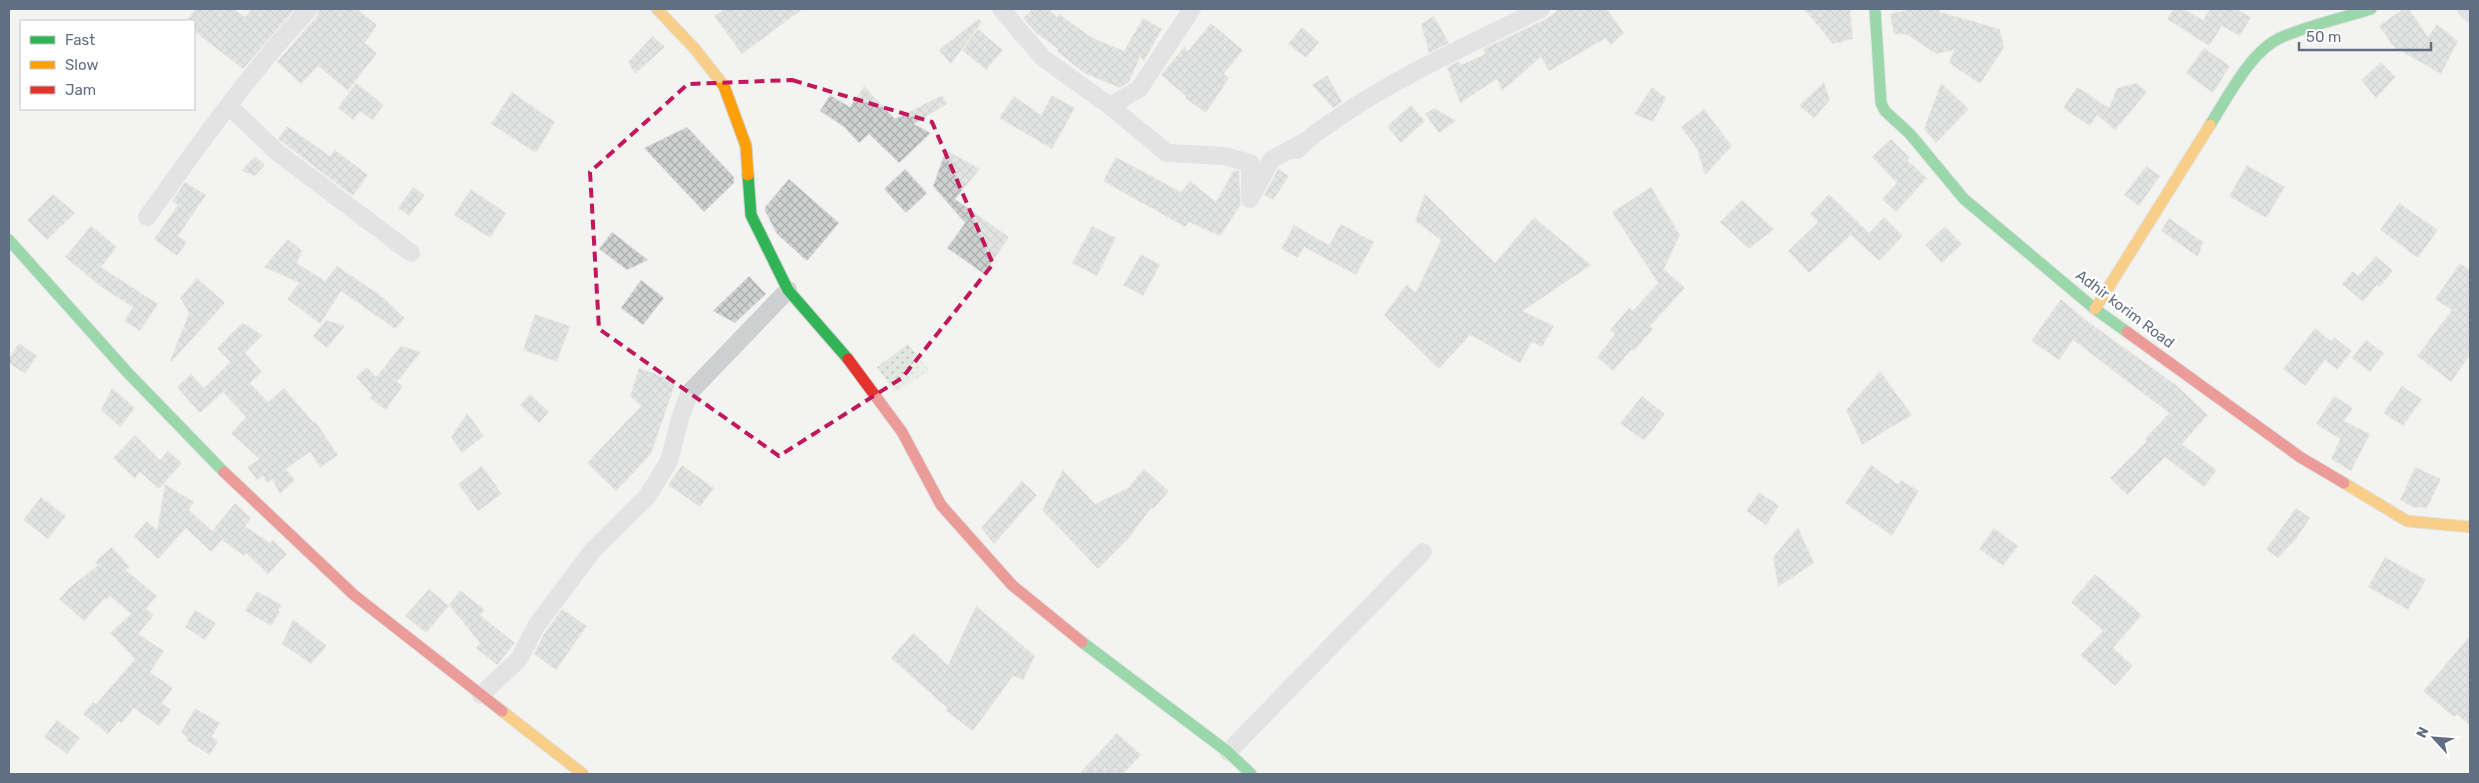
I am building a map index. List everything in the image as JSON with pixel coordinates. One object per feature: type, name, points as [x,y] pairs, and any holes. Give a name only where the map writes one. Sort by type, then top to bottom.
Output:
[{"type":"street","points":[[147,217],[229,106],[309,9]]},
{"type":"street","points":[[657,9],[672,28],[695,49],[724,86],[746,146],[751,214],[788,290],[859,371],[902,432],[941,505],[1012,585],[1099,656],[1228,752],[1250,774]]},
{"type":"street","points":[[1001,9],[1043,58],[1110,106],[1167,154],[1224,156],[1250,163],[1250,199],[1271,160],[1299,148],[1383,90],[1540,9]]},
{"type":"street","points":[[1110,106],[1140,89],[1192,9]]},
{"type":"street","name":"Adhir korim Road","points":[[1876,9],[1878,94],[1884,111],[1910,134],[1964,199],[2095,308],[2300,457],[2364,497],[2407,520],[2470,527]]},
{"type":"street","points":[[2095,308],[2242,74],[2262,51],[2281,37],[2371,9]]},
{"type":"street","points":[[2466,9],[2470,13]]},
{"type":"street","points":[[229,106],[278,153],[411,253]]},
{"type":"street","points":[[9,240],[128,373],[238,486],[354,595],[583,774]]},
{"type":"street","points":[[481,695],[519,659],[536,626],[592,550],[646,497],[669,461],[681,415],[690,392],[788,290]]},
{"type":"street","points":[[1228,752],[1423,552]]},
{"type":"highlighted area","points":[[792,80],[932,122],[993,264],[902,378],[779,456],[599,329],[590,172],[688,84]]},
{"type":"shaded area","points":[[908,344],[930,371],[895,392],[877,367]]},
{"type":"building","points":[[196,9],[234,9],[245,17],[252,9],[295,9],[243,69],[195,32],[195,20],[187,19]]},
{"type":"building","points":[[319,9],[357,9],[377,25],[365,43],[377,53],[348,91],[318,66],[301,84],[277,62],[317,16]]},
{"type":"building","points":[[725,9],[803,9],[742,54],[714,16]]},
{"type":"building","points":[[1032,9],[1049,9],[1057,17],[1059,14],[1091,37],[1124,51],[1143,18],[1162,29],[1144,61],[1140,57],[1129,82],[1120,88],[1084,73],[1057,51],[1058,49],[1035,32],[1023,18]]},
{"type":"building","points":[[1559,9],[1607,9],[1624,33],[1611,45],[1606,38],[1549,71],[1541,57],[1502,91],[1497,79],[1460,103],[1447,67],[1459,61],[1461,65],[1485,54],[1483,49],[1546,19]]},
{"type":"building","points":[[1804,9],[1850,9],[1853,39],[1833,44]]},
{"type":"building","points":[[1910,9],[1940,9],[1940,12],[2000,29],[2004,48],[1980,84],[1949,63],[1954,50],[1936,54],[1908,35],[1894,34],[1890,14]]},
{"type":"building","points":[[2173,9],[2184,9],[2203,20],[2210,9],[2236,9],[2251,17],[2240,36],[2222,26],[2209,46],[2167,19]]},
{"type":"building","points":[[2403,9],[2409,9],[2428,37],[2437,24],[2458,41],[2441,74],[2394,47],[2379,26]]},
{"type":"building","points":[[1434,16],[1449,43],[1429,53],[1421,24]]},
{"type":"building","points":[[978,19],[982,22],[951,64],[939,50]]},
{"type":"building","points":[[1211,23],[1243,50],[1224,74],[1229,78],[1206,113],[1185,98],[1186,96],[1161,75],[1184,47],[1188,51]]},
{"type":"building","points":[[1302,27],[1319,42],[1306,58],[1288,44]]},
{"type":"building","points":[[978,29],[1003,50],[986,70],[962,50]]},
{"type":"building","points":[[653,36],[665,47],[635,74],[628,62]]},
{"type":"building","points":[[2204,48],[2230,66],[2213,93],[2186,73]]},
{"type":"building","points":[[2381,62],[2396,77],[2376,98],[2361,80]]},
{"type":"building","points":[[1327,75],[1342,102],[1333,108],[1312,85]]},
{"type":"building","points":[[1824,82],[1830,100],[1814,118],[1799,106]]},
{"type":"building","points":[[356,83],[384,105],[372,120],[360,111],[353,120],[338,108]]},
{"type":"building","points":[[1941,83],[1969,109],[1936,143],[1924,129]]},
{"type":"building","points":[[2137,83],[2147,92],[2115,130],[2097,115],[2090,126],[2063,108],[2077,87],[2109,108],[2117,88]]},
{"type":"building","points":[[864,86],[895,119],[942,95],[947,104],[914,124],[931,133],[899,163],[869,134],[859,143],[844,127],[820,111],[830,95],[850,107]]},
{"type":"building","points":[[1652,87],[1666,98],[1653,122],[1634,114]]},
{"type":"building","points":[[512,92],[555,122],[536,153],[491,124]]},
{"type":"building","points":[[1052,95],[1075,108],[1052,149],[999,118],[1014,96],[1041,115]]},
{"type":"building","points":[[1411,105],[1425,121],[1401,143],[1387,126]]},
{"type":"building","points":[[1434,108],[1456,121],[1439,133],[1425,114]]},
{"type":"building","points":[[1704,109],[1732,146],[1705,175],[1697,149],[1681,127]]},
{"type":"building","points":[[287,126],[330,156],[335,150],[368,175],[353,196],[278,139]]},
{"type":"building","points":[[687,127],[734,177],[734,183],[704,212],[644,148]]},
{"type":"building","points":[[1891,139],[1910,158],[1907,160],[1927,178],[1896,212],[1882,199],[1897,183],[1872,157]]},
{"type":"building","points":[[946,150],[980,169],[955,199],[1009,237],[984,274],[947,248],[965,223],[933,186]]},
{"type":"building","points":[[255,156],[265,165],[255,176],[241,171]]},
{"type":"building","points":[[1116,157],[1181,192],[1190,181],[1216,202],[1234,170],[1239,171],[1241,205],[1220,236],[1189,222],[1185,227],[1103,181]]},
{"type":"building","points":[[2247,165],[2285,187],[2266,218],[2229,196]]},
{"type":"building","points":[[2146,166],[2160,176],[2139,206],[2124,195]]},
{"type":"building","points":[[905,169],[927,193],[906,213],[884,189]]},
{"type":"building","points":[[1278,169],[1289,176],[1273,200],[1264,195]]},
{"type":"building","points":[[789,179],[839,223],[807,261],[777,234],[765,211],[765,207]]},
{"type":"building","points":[[185,182],[206,195],[178,236],[187,242],[177,256],[154,239],[178,205],[172,201]]},
{"type":"building","points":[[413,187],[425,195],[409,216],[398,208]]},
{"type":"building","points":[[1651,187],[1680,235],[1664,269],[1685,288],[1650,326],[1653,329],[1634,351],[1632,349],[1613,371],[1597,357],[1615,334],[1610,330],[1629,308],[1633,311],[1658,283],[1612,212]]},
{"type":"building","points":[[471,189],[506,213],[490,238],[454,215]]},
{"type":"building","points":[[53,194],[75,213],[47,240],[27,220]]},
{"type":"building","points":[[1425,194],[1495,263],[1534,217],[1591,265],[1523,311],[1554,326],[1542,347],[1532,342],[1520,363],[1470,335],[1439,369],[1384,315],[1406,285],[1416,292],[1441,240],[1415,221]]},
{"type":"building","points":[[1829,194],[1869,233],[1884,217],[1903,236],[1879,261],[1851,235],[1809,273],[1788,251],[1818,222],[1810,214]]},
{"type":"building","points":[[1742,200],[1774,229],[1749,249],[1720,222]]},
{"type":"building","points":[[2399,203],[2438,230],[2418,258],[2380,230]]},
{"type":"building","points":[[2169,218],[2203,242],[2198,257],[2161,231]]},
{"type":"building","points":[[1341,224],[1374,242],[1356,275],[1304,247],[1298,258],[1281,249],[1294,225],[1329,245]]},
{"type":"building","points":[[91,226],[117,247],[101,267],[158,304],[140,331],[124,321],[133,307],[104,289],[65,257]]},
{"type":"building","points":[[1092,226],[1116,238],[1097,276],[1072,263]]},
{"type":"building","points":[[1945,226],[1962,244],[1942,263],[1925,245]]},
{"type":"building","points":[[612,232],[648,260],[627,270],[599,249]]},
{"type":"building","points":[[288,239],[302,251],[297,263],[325,281],[337,266],[380,295],[405,318],[395,329],[341,291],[320,324],[287,299],[299,283],[264,267]]},
{"type":"building","points":[[1141,254],[1160,265],[1143,296],[1123,285]]},
{"type":"building","points":[[2376,256],[2393,271],[2379,287],[2377,285],[2363,302],[2342,284],[2353,271],[2358,276]]},
{"type":"building","points":[[2460,263],[2470,270],[2470,355],[2451,382],[2417,356],[2452,310],[2435,299]]},
{"type":"building","points":[[749,276],[766,294],[735,323],[713,311]]},
{"type":"building","points":[[197,278],[225,303],[171,362],[189,313],[180,298]]},
{"type":"building","points":[[641,280],[664,298],[643,325],[621,308]]},
{"type":"building","points":[[2061,299],[2087,321],[2176,385],[2208,415],[2182,444],[2217,470],[2204,487],[2165,457],[2127,495],[2110,478],[2147,441],[2145,439],[2169,413],[2073,340],[2059,360],[2031,341]]},
{"type":"building","points":[[535,314],[570,326],[557,362],[523,350]]},
{"type":"building","points":[[326,320],[345,326],[327,348],[313,336]]},
{"type":"building","points":[[242,323],[263,335],[245,353],[262,372],[250,383],[268,402],[284,388],[314,423],[315,421],[338,455],[320,468],[310,452],[286,469],[295,480],[280,494],[272,479],[267,483],[263,476],[257,480],[247,467],[259,459],[231,433],[246,417],[223,392],[200,413],[177,387],[191,374],[204,388],[230,362],[217,348]]},
{"type":"building","points":[[2315,328],[2331,341],[2334,337],[2352,351],[2337,370],[2325,360],[2305,386],[2283,369]]},
{"type":"building","points":[[2366,340],[2384,353],[2370,372],[2352,358]]},
{"type":"building","points":[[19,343],[37,356],[25,374],[9,363],[9,358]]},
{"type":"building","points":[[401,346],[421,352],[397,382],[403,386],[386,410],[370,398],[372,395],[356,377],[367,367],[376,377]]},
{"type":"building","points":[[639,368],[676,381],[651,454],[616,491],[587,463],[641,406],[630,396]]},
{"type":"building","points":[[1880,371],[1912,415],[1862,445],[1846,410]]},
{"type":"building","points":[[2402,386],[2422,399],[2403,426],[2383,413]]},
{"type":"building","points":[[112,388],[135,408],[120,427],[101,410]]},
{"type":"building","points":[[530,394],[549,412],[539,423],[520,405]]},
{"type":"building","points":[[1642,396],[1665,414],[1644,441],[1620,423]]},
{"type":"building","points":[[2334,396],[2353,408],[2344,421],[2370,434],[2351,471],[2331,459],[2340,439],[2316,424]]},
{"type":"building","points":[[467,413],[484,436],[462,453],[451,437]]},
{"type":"building","points":[[135,435],[160,460],[168,451],[182,463],[159,489],[140,472],[135,479],[113,458]]},
{"type":"building","points":[[682,465],[714,488],[700,507],[668,485]]},
{"type":"building","points":[[1871,465],[1898,484],[1901,480],[1919,491],[1892,536],[1845,503]]},
{"type":"building","points":[[482,466],[502,494],[478,511],[458,484]]},
{"type":"building","points":[[2415,467],[2441,479],[2427,508],[2412,507],[2400,500]]},
{"type":"building","points":[[1144,469],[1169,491],[1153,509],[1151,508],[1128,539],[1098,569],[1042,510],[1063,470],[1095,504],[1128,488]]},
{"type":"building","points":[[1022,481],[1037,495],[994,544],[981,528]]},
{"type":"building","points":[[165,484],[194,502],[189,510],[212,531],[235,503],[251,518],[245,526],[270,543],[273,540],[287,554],[268,574],[246,553],[244,556],[222,540],[211,552],[186,528],[158,559],[134,536],[147,521],[157,530]]},
{"type":"building","points":[[1759,492],[1779,506],[1766,525],[1746,511]]},
{"type":"building","points":[[41,497],[66,516],[48,539],[23,520]]},
{"type":"building","points":[[2296,508],[2310,518],[2296,539],[2278,558],[2266,549]]},
{"type":"building","points":[[1798,527],[1814,563],[1778,587],[1773,557]]},
{"type":"building","points":[[1994,528],[2018,546],[2003,566],[1979,549]]},
{"type":"building","points":[[112,547],[130,567],[126,570],[157,596],[146,609],[154,615],[138,634],[164,651],[150,672],[173,688],[162,703],[171,710],[159,726],[134,708],[122,723],[119,721],[108,734],[83,714],[93,702],[96,704],[135,659],[110,633],[131,614],[110,596],[106,600],[105,598],[84,621],[59,599],[69,588],[98,565],[95,562]]},
{"type":"building","points":[[2385,557],[2426,580],[2408,610],[2368,587]]},
{"type":"building","points":[[2095,574],[2142,615],[2113,648],[2133,666],[2115,686],[2080,655],[2103,631],[2071,602]]},
{"type":"building","points":[[429,589],[449,606],[426,633],[405,616]]},
{"type":"building","points":[[460,590],[485,610],[480,615],[515,643],[497,665],[476,648],[480,643],[449,605]]},
{"type":"building","points":[[257,591],[282,605],[271,626],[245,611]]},
{"type":"building","points":[[976,606],[1035,656],[1023,680],[1013,676],[973,731],[945,710],[947,708],[891,658],[913,633],[948,665]]},
{"type":"building","points":[[562,609],[587,626],[556,670],[534,654],[544,634]]},
{"type":"building","points":[[195,610],[216,623],[205,640],[185,627]]},
{"type":"building","points":[[293,619],[327,646],[311,664],[282,644]]},
{"type":"building","points":[[2470,636],[2470,726],[2457,714],[2454,717],[2423,691]]},
{"type":"building","points":[[195,708],[220,723],[212,737],[218,741],[210,755],[186,740],[188,738],[181,732]]},
{"type":"building","points":[[57,720],[80,738],[67,754],[44,737]]},
{"type":"building","points":[[1117,733],[1141,755],[1123,774],[1079,774]]},
{"type":"traffic: fast","points":[[1875,9],[1881,103],[1885,111],[1910,134],[1964,199],[2095,309],[2127,332]]},
{"type":"traffic: fast","points":[[2210,125],[2241,75],[2260,52],[2271,43],[2304,29],[2371,9]]},
{"type":"traffic: fast","points":[[748,175],[751,215],[788,290],[848,359]]},
{"type":"traffic: fast","points":[[9,240],[128,373],[224,472]]},
{"type":"traffic: fast","points":[[1082,642],[1228,752],[1251,774]]},
{"type":"traffic: slow","points":[[657,9],[695,49],[724,86],[746,146],[748,175]]},
{"type":"traffic: slow","points":[[2095,309],[2210,125]]},
{"type":"traffic: slow","points":[[2344,483],[2407,521],[2470,527]]},
{"type":"traffic: slow","points":[[502,711],[583,774]]},
{"type":"traffic: jam","points":[[2127,332],[2300,457],[2344,483]]},
{"type":"traffic: jam","points":[[848,359],[902,432],[941,505],[1012,585],[1082,642]]},
{"type":"traffic: jam","points":[[224,472],[354,595],[502,711]]}]
